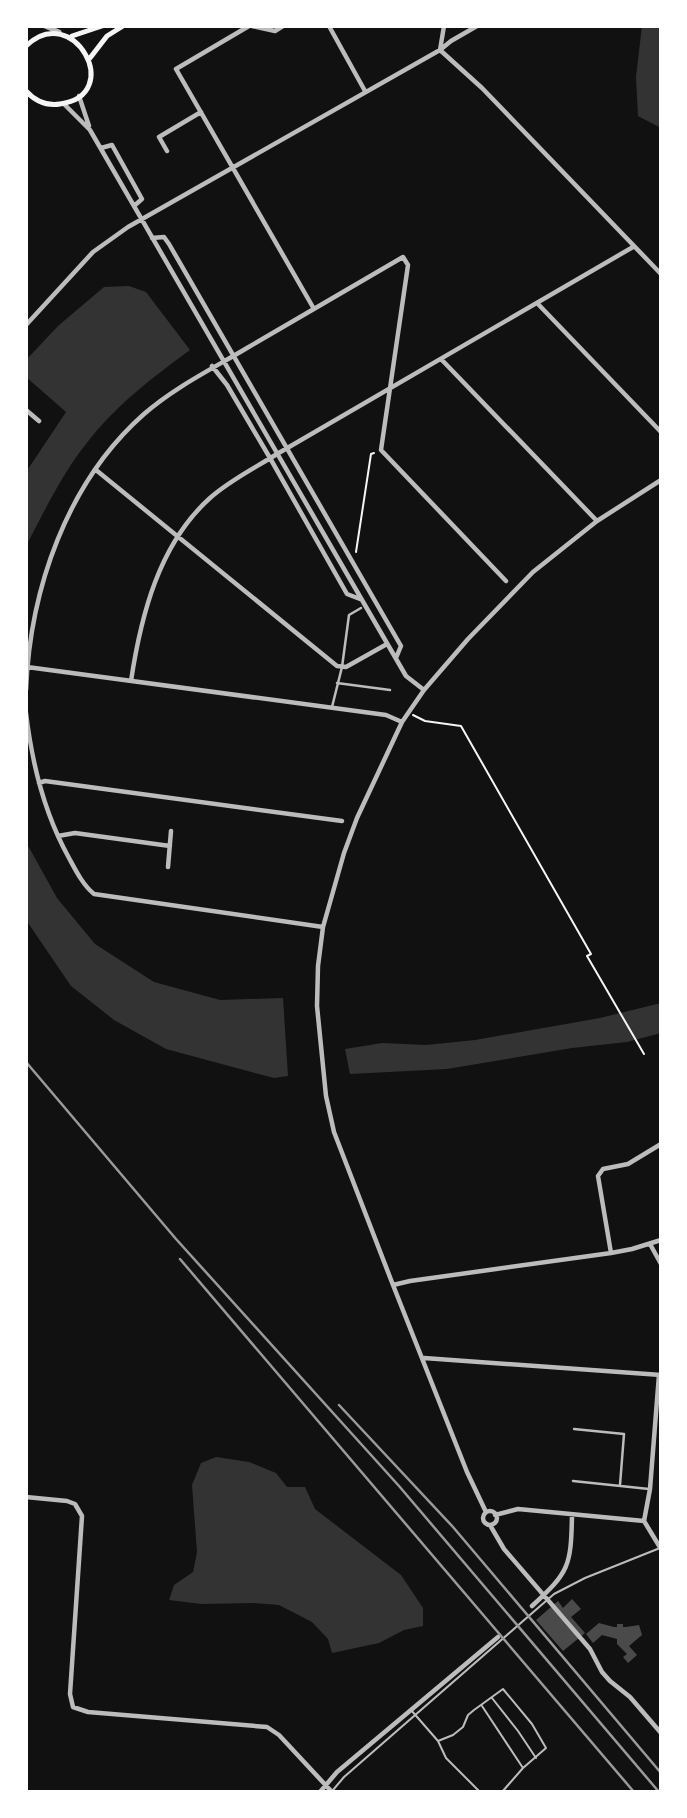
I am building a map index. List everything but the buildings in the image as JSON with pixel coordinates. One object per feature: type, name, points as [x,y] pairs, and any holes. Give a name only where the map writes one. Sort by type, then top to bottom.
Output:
[{"type":"main road","points":[[72,36],[102,26]]},
{"type":"main road","points":[[90,58],[107,36],[123,26]]},
{"type":"main road","points":[[26,46],[43,34],[59,32],[80,42],[90,58],[90,78],[79,96],[64,104],[45,104],[26,91]]},
{"type":"main road","points":[[26,101],[36,100]]},
{"type":"street","points":[[46,26],[59,32]]},
{"type":"street","points":[[283,26],[275,31],[250,26],[176,69],[314,309]]},
{"type":"street","points":[[329,26],[365,91]]},
{"type":"street","points":[[440,50],[444,26]]},
{"type":"street","points":[[26,325],[93,252],[142,219],[440,50],[477,26]]},
{"type":"street","points":[[440,50],[482,88],[661,274]]},
{"type":"street","points":[[79,96],[90,130],[100,148],[387,644],[406,676],[425,690]]},
{"type":"street","points":[[64,104],[90,130]]},
{"type":"street","points":[[167,151],[159,137],[201,112]]},
{"type":"street","points":[[100,148],[112,145],[142,199],[134,206]]},
{"type":"street","points":[[152,238],[164,237],[169,244],[234,355],[401,646],[396,658]]},
{"type":"street","points":[[131,681],[139,634],[162,565],[178,538],[210,498],[270,458],[633,247]]},
{"type":"street","points":[[26,690],[30,632],[48,565],[73,507],[96,470],[127,430],[212,366],[403,257],[408,265],[381,450],[506,581]]},
{"type":"street","points":[[538,304],[661,432]]},
{"type":"street","points":[[441,359],[597,521]]},
{"type":"street","points":[[212,366],[227,385],[347,594],[361,599]]},
{"type":"street","points":[[26,410],[39,421]]},
{"type":"street","points":[[96,470],[332,663],[342,667],[351,665],[387,644]]},
{"type":"street","points":[[661,480],[597,521],[561,549],[506,599],[425,690],[402,722],[357,818],[344,853],[323,927],[317,997],[326,1096],[334,1132],[467,1472],[486,1512],[483,1519],[490,1525],[504,1549],[590,1650],[598,1667],[630,1697],[661,1733]]},
{"type":"street","points":[[354,587],[361,577]]},
{"type":"street","points":[[332,707],[342,667],[349,615],[361,608]]},
{"type":"street","points":[[27,667],[332,707],[386,715],[402,722]]},
{"type":"street","points":[[337,683],[390,690]]},
{"type":"street","points":[[26,713],[29,742],[39,783],[58,836],[89,890],[100,896],[323,927]]},
{"type":"street","points":[[39,783],[45,781],[342,821]]},
{"type":"street","points":[[168,867],[171,831]]},
{"type":"street","points":[[58,836],[75,833],[170,846]]},
{"type":"street","points":[[611,1253],[598,1176],[603,1169],[628,1164],[661,1144]]},
{"type":"street","points":[[393,1285],[611,1253],[661,1240]]},
{"type":"street","points":[[650,1244],[661,1264]]},
{"type":"street","points":[[424,1358],[660,1375],[650,1489],[644,1521],[661,1548]]},
{"type":"street","points":[[575,1429],[624,1434],[620,1485]]},
{"type":"street","points":[[573,1481],[650,1489]]},
{"type":"street","points":[[26,1497],[67,1501],[75,1504],[82,1516],[70,1694],[73,1707],[88,1712],[267,1727],[279,1735],[332,1792]]},
{"type":"street","points":[[486,1512],[495,1515],[518,1509],[644,1521]]},
{"type":"street","points":[[490,1525],[496,1521],[495,1515]]},
{"type":"street","points":[[531,1606],[561,1577],[569,1564],[572,1515]]},
{"type":"street","points":[[320,1792],[325,1783],[499,1637]]},
{"type":"lane","points":[[332,1792],[344,1777],[554,1594],[661,1548]]},
{"type":"lane","points":[[438,1741],[447,1739],[463,1727],[468,1715],[503,1689],[532,1724],[546,1748],[523,1768],[502,1792]]},
{"type":"lane","points":[[492,1698],[519,1731],[536,1758]]},
{"type":"lane","points":[[481,1705],[523,1768]]},
{"type":"lane","points":[[411,1709],[438,1741],[446,1758],[480,1792]]},
{"type":"path","points":[[355,553],[371,454],[381,450]]},
{"type":"path","points":[[409,712],[425,721],[461,726],[591,954],[587,956],[644,1054]]},
{"type":"shaded area","points":[[642,26],[661,26],[661,128],[638,116],[636,77]]},
{"type":"shaded area","points":[[129,286],[146,292],[190,350],[135,393],[97,430],[61,480],[26,546],[26,472],[66,412],[26,377],[26,360],[58,326],[104,287]]},
{"type":"shaded area","points":[[26,842],[57,898],[95,944],[154,982],[220,1000],[283,998],[288,1076],[274,1078],[166,1049],[114,1020],[71,986],[26,920]]},
{"type":"shaded area","points":[[661,1003],[661,1033],[627,1042],[572,1048],[447,1069],[350,1074],[345,1049],[382,1043],[426,1045],[475,1040],[600,1018]]},
{"type":"shaded area","points":[[216,1457],[249,1462],[276,1473],[287,1487],[305,1487],[315,1509],[401,1575],[423,1608],[423,1626],[404,1630],[379,1643],[332,1653],[328,1639],[312,1622],[279,1605],[201,1604],[169,1600],[174,1585],[193,1572],[197,1552],[192,1485],[201,1463]]},
{"type":"railway","points":[[26,1062],[176,1239],[399,1486],[659,1792]]},
{"type":"railway","points":[[180,1259],[634,1792]]},
{"type":"railway","points":[[339,1405],[453,1527],[661,1773]]}]
